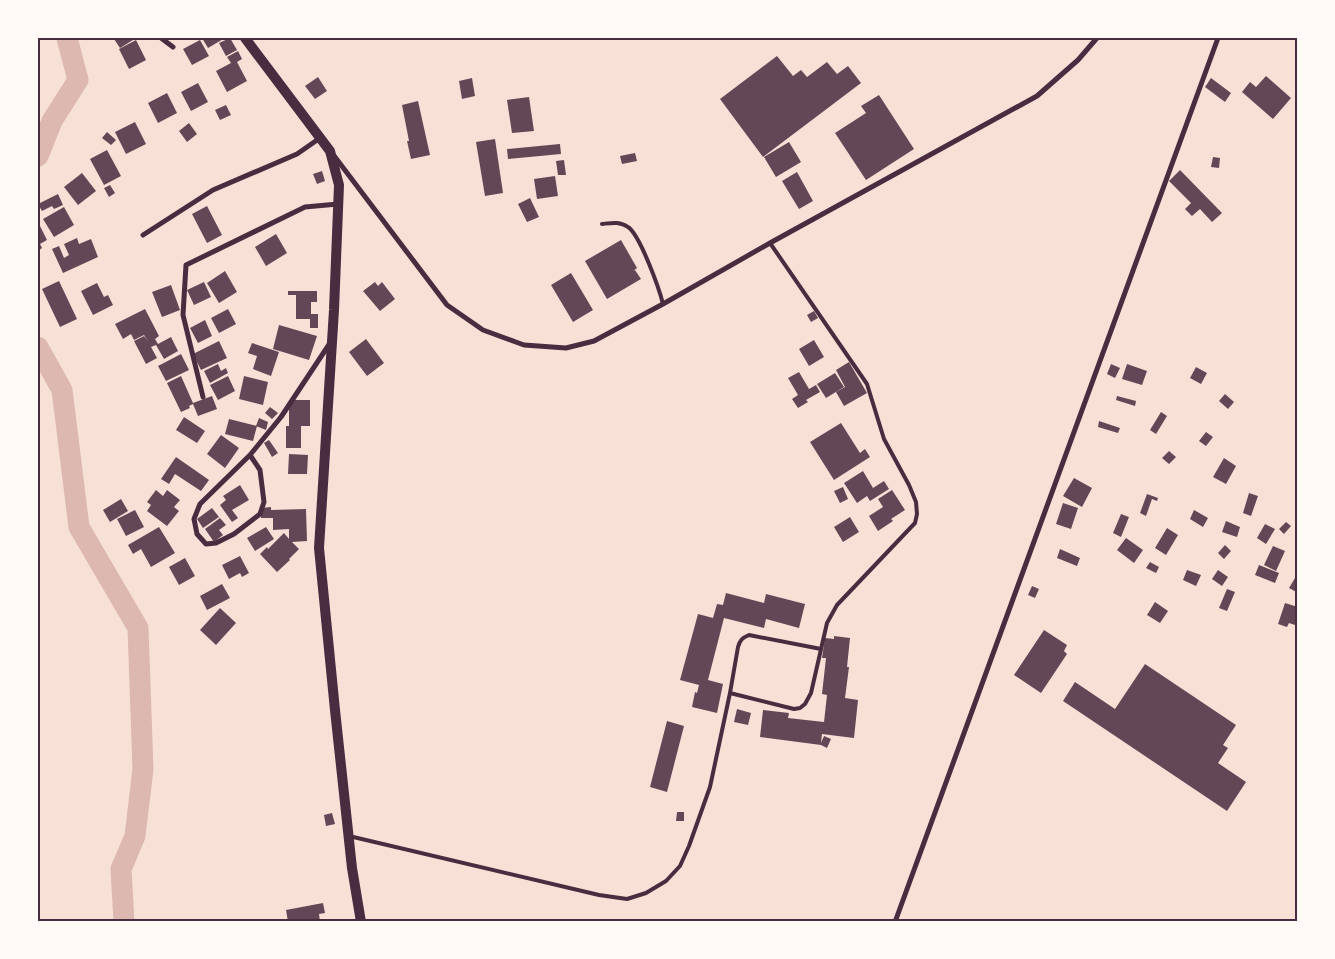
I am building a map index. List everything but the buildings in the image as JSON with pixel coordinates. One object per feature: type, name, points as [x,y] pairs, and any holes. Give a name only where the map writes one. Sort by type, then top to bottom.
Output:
[{"type":"main road","points":[[245,38],[330,151],[339,185],[332,341],[319,548],[334,710],[352,868],[361,922]]},
{"type":"street","points":[[161,38],[173,47]]},
{"type":"street","points":[[330,151],[447,305],[483,330],[524,345],[566,348],[594,341],[1036,96],[1078,60],[1097,38]]},
{"type":"street","points":[[896,922],[1218,38]]},
{"type":"street","points":[[143,235],[214,190],[297,154],[320,138]]},
{"type":"street","points":[[204,397],[183,315],[186,265],[305,207],[338,204]]},
{"type":"street","points":[[250,455],[260,470],[264,502],[260,514],[234,534],[206,544],[196,534],[194,519],[200,504],[250,455],[281,417],[332,341]]},
{"type":"lane","points":[[602,224],[616,222],[628,227],[637,238],[658,286],[663,304]]},
{"type":"lane","points":[[730,693],[794,709],[800,708],[805,704],[811,693],[827,623],[837,606],[915,523],[917,514],[916,502],[909,485],[884,439],[875,415],[867,384],[770,243]]},
{"type":"lane","points":[[349,836],[599,895],[627,899],[646,893],[666,881],[680,866],[689,846],[710,787],[740,641],[748,635],[821,649]]},
{"type":"waterway","points":[[38,156],[52,121],[78,80],[67,38]]},
{"type":"waterway","points":[[38,347],[62,390],[79,527],[138,628],[143,769],[135,836],[121,869],[124,922]]}]
